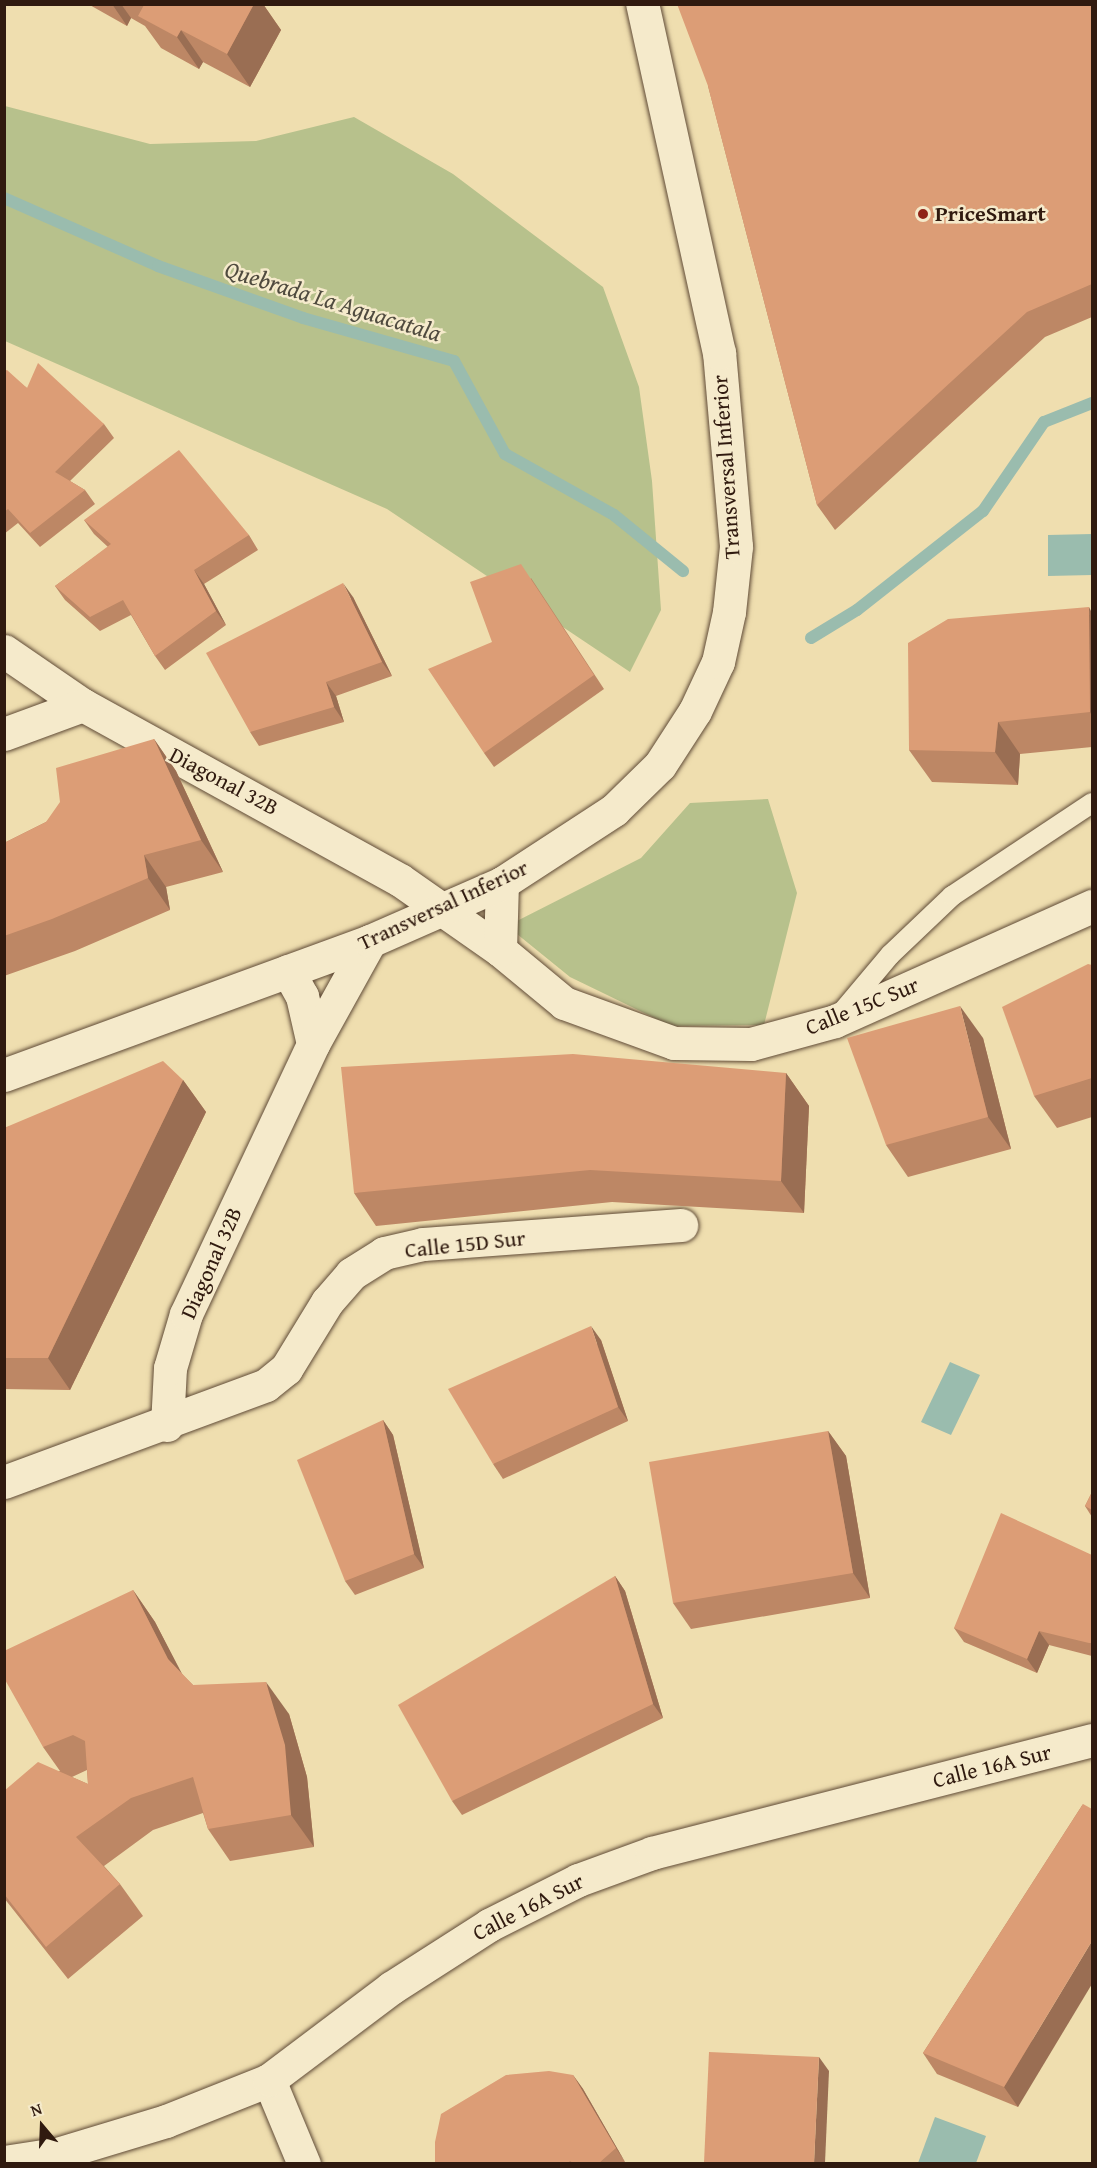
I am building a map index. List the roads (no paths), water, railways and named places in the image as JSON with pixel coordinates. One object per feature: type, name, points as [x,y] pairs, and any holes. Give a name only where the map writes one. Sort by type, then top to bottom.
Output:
[{"type":"street","name":"Transversal Inferior","points":[[4,1075],[370,941],[502,883],[614,810],[660,765],[695,711],[718,662],[729,612],[736,546],[719,353],[642,4]]},
{"type":"street","name":"Diagonal 32B","points":[[4,651],[83,705],[352,850],[444,910]]},
{"type":"street","points":[[4,734],[83,705]]},
{"type":"street","points":[[500,950],[502,883]]},
{"type":"street","name":"Calle 15C Sur","points":[[444,910],[500,950],[564,1003],[674,1043],[751,1044],[835,1021],[1092,906]]},
{"type":"street","name":"Diagonal 32B","points":[[167,1425],[170,1368],[186,1314],[313,1044],[370,941]]},
{"type":"street","points":[[288,971],[302,996],[313,1044]]},
{"type":"street","name":"Calle 15D Sur","points":[[4,1482],[167,1425],[266,1384],[286,1369],[327,1302],[351,1274],[384,1254],[423,1244],[681,1225]]},
{"type":"street","name":"Calle 16A Sur","points":[[4,2162],[57,2154],[166,2121],[269,2080],[420,1969],[489,1925],[578,1880],[652,1853],[1092,1740]]},
{"type":"street","points":[[269,2080],[304,2163]]},
{"type":"lane","points":[[835,1021],[890,954],[952,896],[1092,803]]},
{"type":"waterway","name":"Quebrada La Aguacatala","points":[[4,198],[158,266],[303,318],[454,361],[505,454],[614,515],[683,571]]},
{"type":"waterway","name":"Quebrada La Aguacatala","points":[[811,638],[857,610],[983,511],[1044,422],[1092,403]]},
{"type":"place","name":"PriceSmart","points":[[923,214]]}]
